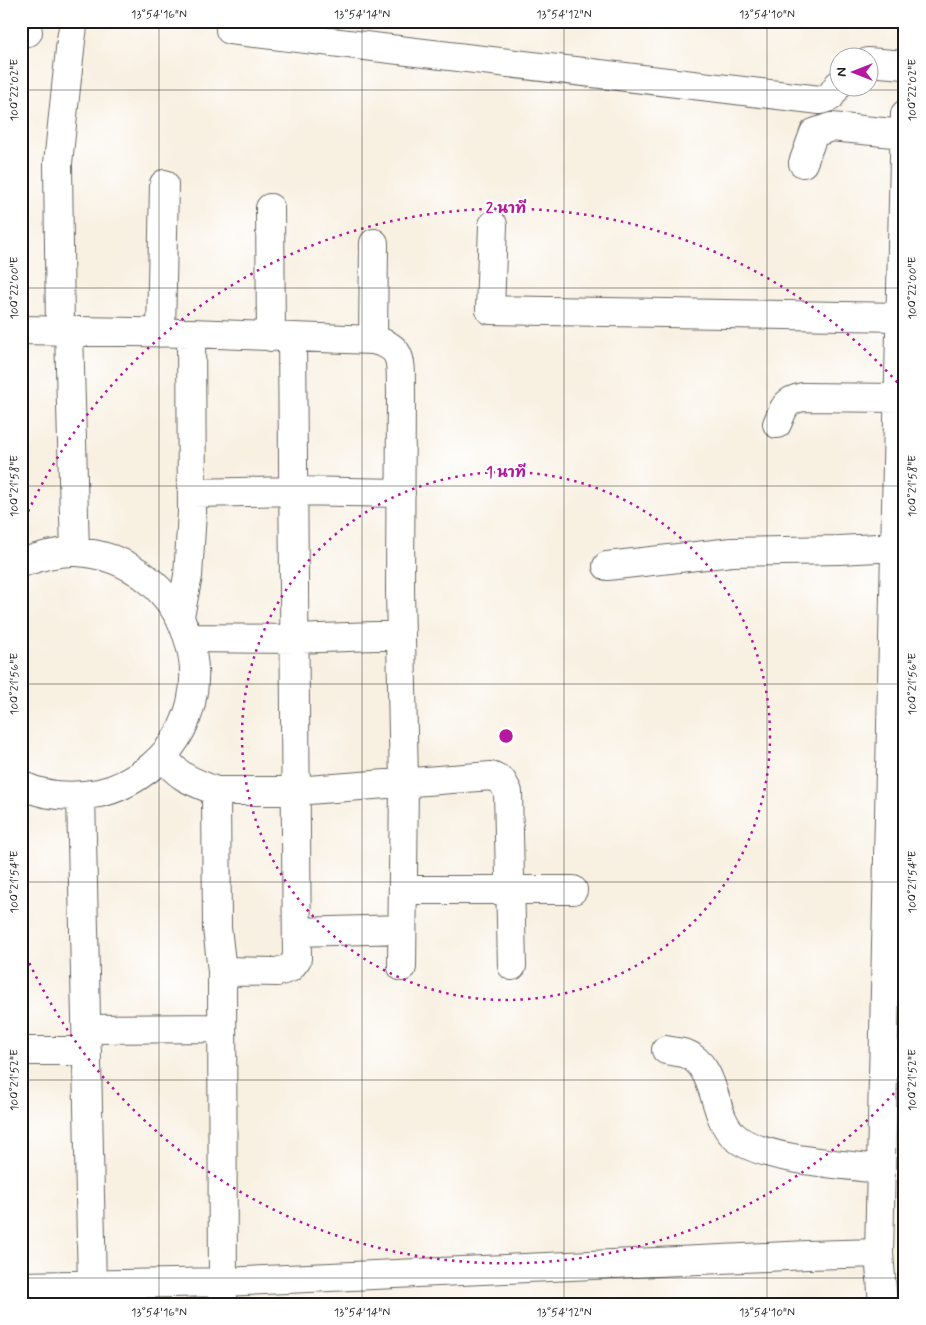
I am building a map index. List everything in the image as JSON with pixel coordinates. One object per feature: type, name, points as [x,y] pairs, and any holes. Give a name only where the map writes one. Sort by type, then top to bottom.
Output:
[{"type":"street","points":[[74,21],[58,163],[75,552]]},
{"type":"street","points":[[230,30],[820,100],[828,98]]},
{"type":"street","points":[[878,63],[905,65]]},
{"type":"street","points":[[883,1304],[879,1253],[881,1169],[897,944],[896,547],[905,114]]},
{"type":"street","points":[[802,163],[814,133],[831,127],[904,134]]},
{"type":"street","points":[[161,333],[164,184]]},
{"type":"street","points":[[222,971],[277,972],[290,968],[297,958],[294,492],[270,208]]},
{"type":"street","points":[[493,225],[490,310],[901,318]]},
{"type":"street","points":[[373,340],[374,243]]},
{"type":"street","points":[[21,330],[373,340],[388,343],[396,350],[400,362],[401,635],[404,782],[402,967]]},
{"type":"street","points":[[21,785],[53,796],[80,796],[111,791],[139,777],[163,756],[181,730],[192,701],[194,669],[185,627],[192,493],[191,334]]},
{"type":"street","points":[[777,424],[785,406],[792,400],[803,397],[899,398]]},
{"type":"street","points":[[192,493],[401,492]]},
{"type":"street","points":[[607,566],[732,552],[896,547]]},
{"type":"street","points":[[21,563],[46,554],[75,552],[101,555],[125,563],[147,577],[165,594],[185,627]]},
{"type":"street","points":[[185,627],[295,639],[401,635]]},
{"type":"street","points":[[163,756],[173,770],[188,780],[216,791],[295,791],[491,776],[502,781],[508,792],[512,966]]},
{"type":"street","points":[[216,791],[217,928],[222,971],[223,1293]]},
{"type":"street","points":[[80,796],[97,1290]]},
{"type":"street","points":[[403,890],[573,890]]},
{"type":"street","points":[[297,932],[402,929]]},
{"type":"street","points":[[21,1051],[87,1040],[222,1028]]},
{"type":"street","points":[[666,1050],[691,1056],[704,1069],[724,1124],[735,1138],[757,1149],[796,1158],[881,1169]]},
{"type":"street","points":[[21,1286],[223,1293],[808,1255],[879,1253]]}]
